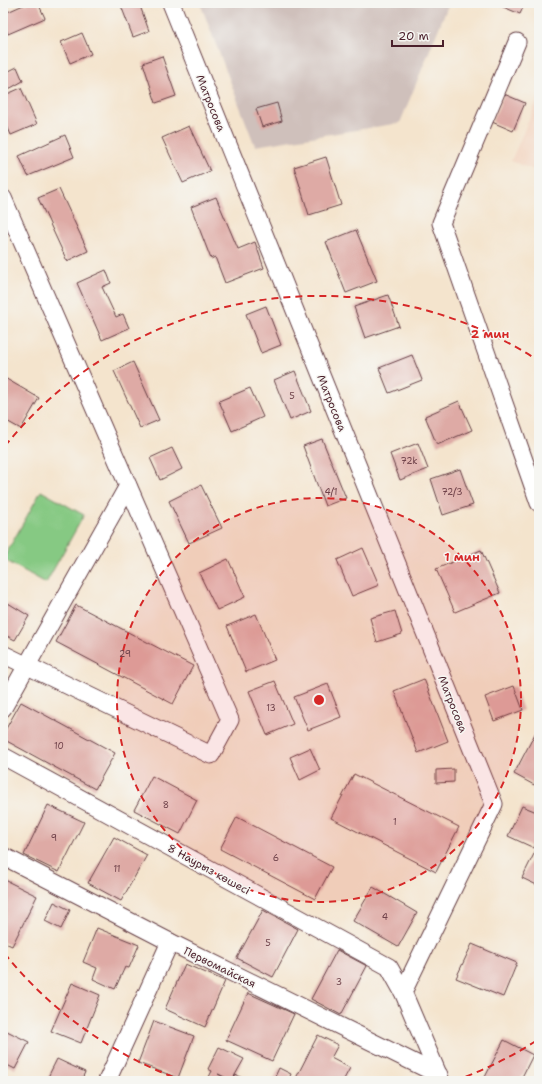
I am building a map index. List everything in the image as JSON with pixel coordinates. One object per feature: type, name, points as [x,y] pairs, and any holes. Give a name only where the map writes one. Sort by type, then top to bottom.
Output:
[{"type":"street","name":"Матросова","points":[[171,3],[494,804],[403,992]]},
{"type":"street","points":[[517,42],[441,224],[539,503]]},
{"type":"street","points":[[3,198],[230,720],[211,755],[3,654]]},
{"type":"street","points":[[3,708],[128,486]]},
{"type":"street","name":"8 Наурыз көшесі","points":[[3,756],[389,967],[403,992],[440,1078]]},
{"type":"street","name":"Первомайская","points":[[3,856],[440,1078]]},
{"type":"street","points":[[107,1081],[170,942]]},
{"type":"shaded area","points":[[200,3],[449,3],[400,123],[255,146]]},
{"type":"shaded area","points":[[539,96],[539,172],[511,161]]},
{"type":"green space","points":[[41,491],[84,515],[46,583],[3,559]]},
{"type":"building","points":[[28,3],[38,3],[45,18],[8,34],[3,22],[3,14]]},
{"type":"building","points":[[120,3],[139,3],[149,31],[133,37]]},
{"type":"building","points":[[494,3],[525,3],[520,14]]},
{"type":"building","points":[[82,33],[91,54],[70,63],[61,42]]},
{"type":"building","points":[[162,56],[176,96],[156,103],[143,63]]},
{"type":"building","points":[[17,67],[23,81],[7,90],[3,82],[3,74]]},
{"type":"building","points":[[21,88],[37,124],[11,135],[3,116],[3,96]]},
{"type":"building","points":[[504,94],[525,103],[513,131],[492,122]]},
{"type":"building","points":[[277,103],[282,121],[262,127],[256,109]]},
{"type":"building","points":[[189,126],[210,171],[183,183],[162,138]]},
{"type":"building","points":[[65,135],[74,157],[28,176],[19,156]]},
{"type":"building","points":[[326,157],[341,205],[309,215],[294,167]]},
{"type":"building","points":[[59,189],[88,251],[67,261],[38,198]]},
{"type":"building","points":[[216,197],[238,249],[255,242],[264,268],[225,283],[215,257],[211,259],[191,207]]},
{"type":"building","points":[[356,230],[377,281],[346,293],[326,242]]},
{"type":"building","points":[[106,270],[111,283],[102,287],[116,317],[123,314],[129,328],[102,340],[77,283]]},
{"type":"building","points":[[388,295],[399,326],[365,338],[354,307]]},
{"type":"building","points":[[266,306],[281,345],[261,353],[246,314]]},
{"type":"building","points":[[412,355],[422,380],[389,393],[379,368]]},
{"type":"building","points":[[133,362],[159,420],[140,428],[114,371]]},
{"type":"building","points":[[295,371],[311,411],[290,420],[274,380]]},
{"type":"building","points":[[3,377],[39,398],[21,429],[3,419]]},
{"type":"building","points":[[250,388],[263,417],[232,431],[219,401]]},
{"type":"building","points":[[459,401],[472,430],[437,445],[425,416]]},
{"type":"building","points":[[322,439],[346,498],[325,506],[303,446]]},
{"type":"building","points":[[418,443],[428,469],[400,480],[390,454]]},
{"type":"building","points":[[172,448],[182,469],[160,480],[150,458]]},
{"type":"building","points":[[460,469],[473,505],[443,515],[431,479]]},
{"type":"building","points":[[201,485],[222,528],[189,543],[169,501]]},
{"type":"building","points":[[363,548],[379,585],[352,596],[337,560]]},
{"type":"building","points":[[481,550],[500,593],[455,612],[436,569]]},
{"type":"building","points":[[228,559],[245,597],[217,610],[199,573]]},
{"type":"building","points":[[8,603],[29,616],[15,640],[3,634],[3,611]]},
{"type":"building","points":[[76,605],[193,666],[173,704],[56,642]]},
{"type":"building","points":[[395,611],[402,634],[377,642],[370,618]]},
{"type":"building","points":[[256,614],[275,660],[246,672],[227,626]]},
{"type":"building","points":[[424,679],[448,741],[418,753],[394,691]]},
{"type":"building","points":[[275,681],[293,724],[267,735],[249,691]]},
{"type":"building","points":[[328,684],[341,717],[308,730],[294,697]]},
{"type":"building","points":[[514,686],[523,710],[494,721],[485,697]]},
{"type":"building","points":[[21,702],[115,753],[95,789],[3,739],[3,734]]},
{"type":"building","points":[[539,726],[539,774],[534,785],[514,774]]},
{"type":"building","points":[[310,748],[320,770],[300,780],[290,757]]},
{"type":"building","points":[[454,769],[454,782],[436,783],[436,770]]},
{"type":"building","points":[[354,774],[459,827],[436,872],[331,818]]},
{"type":"building","points":[[152,776],[197,800],[180,834],[134,810]]},
{"type":"building","points":[[48,805],[84,822],[59,872],[24,855]]},
{"type":"building","points":[[522,806],[539,813],[539,838],[534,848],[508,836]]},
{"type":"building","points":[[237,817],[332,867],[315,899],[220,849]]},
{"type":"building","points":[[114,837],[147,855],[121,901],[88,883]]},
{"type":"building","points":[[539,844],[539,886],[522,878]]},
{"type":"building","points":[[5,880],[37,896],[12,946],[3,942],[3,884]]},
{"type":"building","points":[[373,887],[417,913],[398,947],[353,921]]},
{"type":"building","points":[[54,902],[70,910],[61,929],[45,921]]},
{"type":"building","points":[[263,910],[298,929],[273,977],[237,958]]},
{"type":"building","points":[[97,928],[139,945],[129,968],[125,967],[115,989],[93,979],[97,968],[83,962]]},
{"type":"building","points":[[472,944],[517,963],[503,997],[456,978]]},
{"type":"building","points":[[337,950],[367,966],[341,1015],[311,999]]},
{"type":"building","points":[[185,964],[225,981],[205,1027],[165,1009]]},
{"type":"building","points":[[72,983],[100,995],[81,1043],[51,1031]]},
{"type":"building","points":[[248,993],[294,1014],[272,1061],[226,1040]]},
{"type":"building","points":[[154,1021],[194,1036],[178,1078],[138,1063]]},
{"type":"building","points":[[3,1029],[29,1042],[15,1069],[3,1063]]},
{"type":"building","points":[[318,1035],[338,1045],[331,1058],[350,1068],[343,1081],[295,1080]]},
{"type":"building","points":[[504,1040],[533,1055],[520,1081],[483,1081]]},
{"type":"building","points":[[219,1047],[244,1059],[233,1081],[218,1074],[231,1081],[207,1081],[212,1071],[208,1069]]},
{"type":"building","points":[[57,1059],[85,1072],[81,1081],[46,1081]]},
{"type":"building","points":[[279,1068],[291,1074],[288,1081],[273,1081]]},
{"type":"building","points":[[235,1075],[251,1081],[235,1081]]}]
